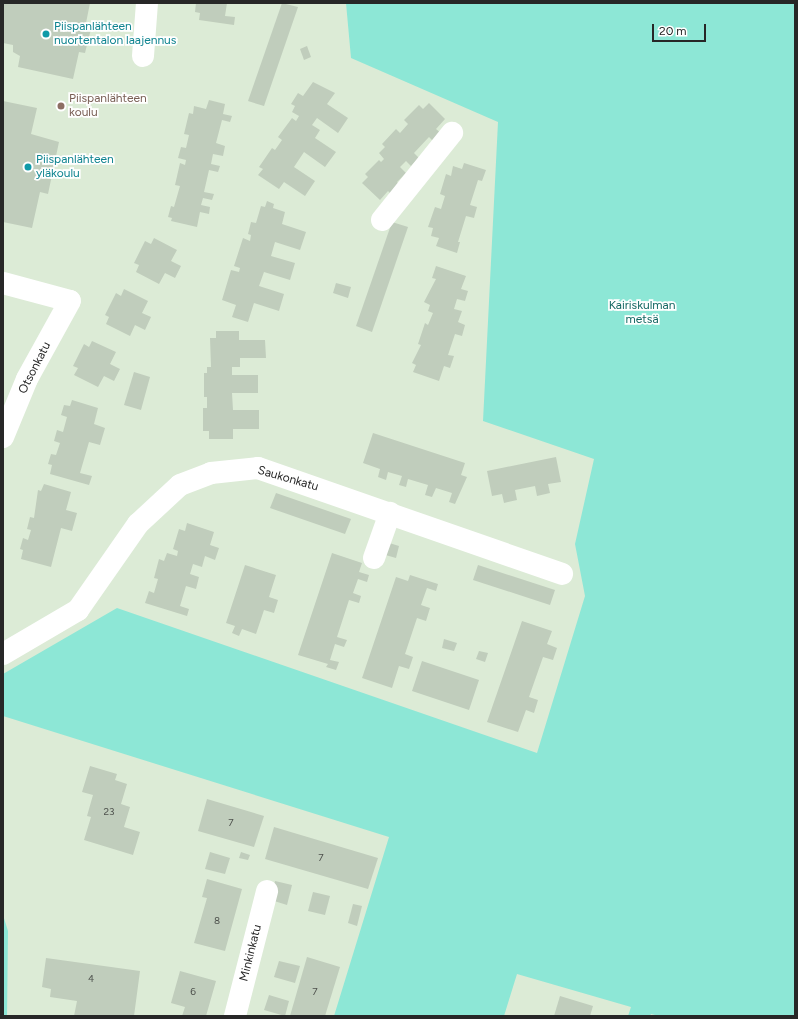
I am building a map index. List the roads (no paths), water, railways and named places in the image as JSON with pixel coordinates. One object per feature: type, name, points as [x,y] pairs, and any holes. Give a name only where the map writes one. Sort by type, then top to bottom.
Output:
[{"type":"street","points":[[142,56],[147,3]]},
{"type":"street","points":[[382,220],[452,132]]},
{"type":"street","name":"Otsonkatu","points":[[3,283],[70,301],[27,379],[3,436]]},
{"type":"street","name":"Saukonkatu","points":[[3,654],[78,610],[138,524],[180,485],[211,473],[258,468],[562,574]]},
{"type":"street","points":[[374,558],[390,513]]},
{"type":"street","name":"Minkinkatu","points":[[235,1016],[267,890]]},
{"type":"place","name":"Piispanlähteen nuortentalon laajennus","points":[[46,34]]},
{"type":"place","name":"Piispanlähteen koulu","points":[[61,106]]},
{"type":"place","name":"Piispanlähteen yläkoulu","points":[[28,167]]},
{"type":"park label","name":"Kairiskulman metsä","points":[[642,313]]}]
